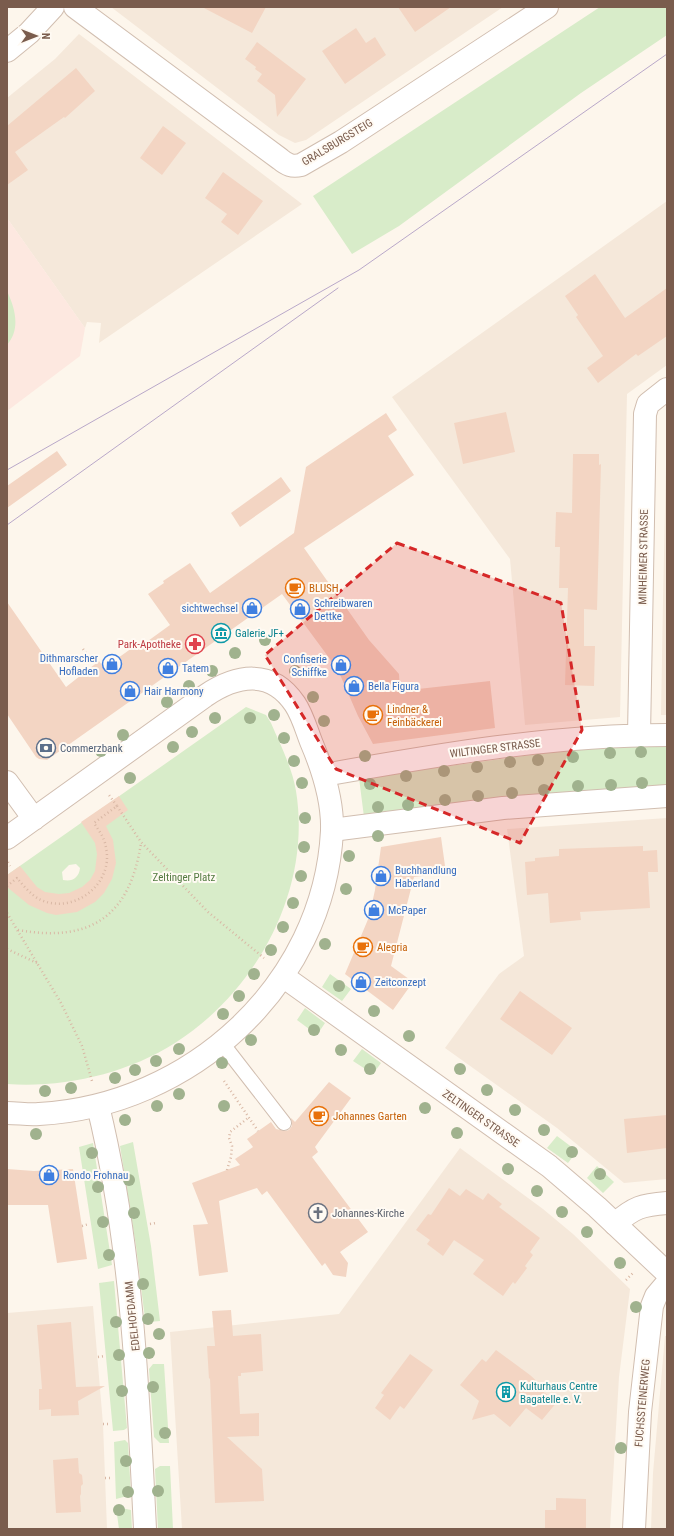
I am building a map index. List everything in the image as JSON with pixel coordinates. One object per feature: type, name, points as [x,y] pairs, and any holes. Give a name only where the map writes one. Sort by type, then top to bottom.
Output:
[{"type":"street","points":[[7,51],[29,33],[53,7]]},
{"type":"street","name":"GRALSBURGSTEIG","points":[[75,7],[288,165],[294,166],[301,165],[341,142],[547,7]]},
{"type":"street","name":"MINHEIMER STRASSE","points":[[639,735],[645,414],[648,404],[667,389]]},
{"type":"street","points":[[7,838],[205,696],[220,686],[238,679],[257,679],[274,684],[286,693],[296,705],[324,775],[332,830],[327,867],[319,904],[304,941],[284,977],[262,1003],[222,1042],[194,1063],[169,1078],[125,1097],[98,1106],[74,1111],[37,1115],[7,1113]]},
{"type":"street","name":"WILTINGER STRASSE","points":[[324,775],[506,745],[639,735],[667,735]]},
{"type":"street","points":[[7,782],[34,819]]},
{"type":"street","points":[[332,830],[502,808],[667,796]]},
{"type":"street","name":"ZELTINGER STRASSE","points":[[284,977],[549,1166],[615,1224],[667,1273]]},
{"type":"street","name":"EDELHOFDAMM","points":[[98,1106],[107,1142],[118,1208],[133,1328],[141,1434],[145,1529]]},
{"type":"street","points":[[615,1224],[626,1214],[644,1205],[667,1203]]},
{"type":"street","name":"FUCHSSTEINERWEG","points":[[634,1529],[640,1412],[652,1306],[656,1296],[667,1283]]},
{"type":"lane","points":[[222,1042],[284,1123]]},
{"type":"path","points":[[83,649],[94,665]]},
{"type":"path","points":[[109,796],[141,842],[208,912],[264,958]]},
{"type":"path","points":[[7,886],[17,878],[38,899],[61,904],[76,901],[89,894],[98,884],[102,876],[107,858],[104,839],[94,823],[117,806]]},
{"type":"path","points":[[18,930],[38,934],[59,934],[82,930],[96,924],[109,914],[122,900],[138,862],[141,842]]},
{"type":"path","points":[[8,862],[10,866]]},
{"type":"path","points":[[7,913],[61,1003],[82,1046],[92,1082]]},
{"type":"path","points":[[7,949],[37,963]]},
{"type":"path","points":[[224,1081],[258,1131]]},
{"type":"path","points":[[227,1170],[231,1157],[232,1146],[229,1138],[230,1132],[248,1118]]},
{"type":"path","points":[[150,1224],[156,1223]]},
{"type":"path","points":[[82,1226],[89,1224]]},
{"type":"path","points":[[98,1357],[105,1356]]},
{"type":"path","points":[[103,1424],[111,1424]]},
{"type":"path","points":[[105,1478],[113,1478]]},
{"type":"highlighted area","points":[[397,543],[561,603],[582,730],[520,843],[336,769],[265,655]]},
{"type":"shaded area","points":[[111,7],[503,7],[306,140],[295,143],[279,135]]},
{"type":"shaded area","points":[[79,34],[302,204],[99,343],[101,323],[87,322],[85,328],[7,218],[7,98],[55,59]]},
{"type":"shaded area","points":[[667,201],[667,365],[627,394],[620,717],[525,725],[510,559],[392,397]]},
{"type":"shaded area","points":[[7,218],[85,328],[80,356],[7,411]]},
{"type":"shaded area","points":[[667,419],[667,715],[661,715],[663,600]]},
{"type":"shaded area","points":[[667,818],[667,1179],[624,1183],[557,1128],[445,1048],[499,974],[524,956],[507,829]]},
{"type":"shaded area","points":[[460,1148],[543,1209],[573,1234],[630,1289],[619,1377],[610,1529],[182,1529],[170,1332],[339,1314]]},
{"type":"shaded area","points":[[93,1306],[103,1424],[107,1529],[7,1529],[7,1313]]},
{"type":"shaded area","points":[[665,1336],[667,1336],[667,1529],[651,1529],[653,1473]]},
{"type":"green space","points":[[600,7],[667,7],[667,35],[581,93],[399,226],[352,254],[313,196]]},
{"type":"green space","points":[[7,291],[14,311],[15,325],[14,332],[7,345]]},
{"type":"green space","name":"Zeltinger Platz","points":[[246,707],[266,715],[271,723],[289,764],[296,791],[299,828],[295,864],[286,900],[272,934],[254,966],[231,995],[204,1021],[175,1043],[156,1054],[115,1071],[94,1077],[50,1084],[7,1084],[7,875]],"holes":[[[76,864],[80,868],[77,877],[72,880],[63,880],[62,872],[69,865]]]},
{"type":"green space","points":[[667,744],[667,787],[364,817],[359,778],[576,749]]},
{"type":"green space","points":[[330,974],[351,989],[342,1001],[322,987]]},
{"type":"green space","points":[[305,1008],[325,1023],[317,1035],[297,1020]]},
{"type":"green space","points":[[362,1049],[381,1063],[373,1074],[353,1061]]},
{"type":"green space","points":[[557,1136],[577,1151],[568,1163],[547,1148]]},
{"type":"green space","points":[[133,1142],[151,1246],[160,1321],[149,1322],[145,1319],[136,1246],[120,1146]]},
{"type":"green space","points":[[93,1143],[112,1265],[98,1269],[79,1147]]},
{"type":"green space","points":[[597,1166],[614,1182],[603,1193],[587,1178]]},
{"type":"green space","points":[[114,1281],[127,1428],[124,1430],[113,1431],[99,1283]]},
{"type":"green space","points":[[153,1364],[164,1364],[169,1443],[160,1443],[154,1437],[149,1369]]},
{"type":"green space","points":[[125,1440],[128,1443],[131,1495],[116,1499],[114,1442]]},
{"type":"green space","points":[[160,1466],[170,1466],[173,1529],[158,1529],[155,1469]]},
{"type":"green space","points":[[116,1507],[131,1510],[132,1529],[119,1529]]},
{"type":"building","points":[[202,7],[266,7],[252,33]]},
{"type":"building","points":[[398,7],[451,7],[415,32]]},
{"type":"building","points":[[356,28],[366,43],[375,37],[386,55],[345,84],[322,51]]},
{"type":"building","points":[[257,42],[306,79],[277,117],[275,95],[257,81],[262,74],[255,69],[256,67],[245,59]]},
{"type":"building","points":[[76,68],[95,91],[65,118],[64,117],[15,152],[28,170],[7,185],[7,126]]},
{"type":"building","points":[[163,126],[186,143],[162,175],[140,158]]},
{"type":"building","points":[[223,172],[263,201],[238,235],[221,222],[227,214],[205,198]]},
{"type":"building","points":[[595,274],[625,318],[667,288],[667,336],[638,356],[636,354],[598,383],[587,368],[603,356],[576,317],[578,315],[565,296]]},
{"type":"building","points":[[506,412],[515,452],[463,464],[454,423]]},
{"type":"building","points":[[386,413],[397,430],[388,436],[414,475],[304,548],[369,640],[399,674],[400,691],[490,681],[495,728],[373,744],[358,716],[338,670],[282,594],[47,760],[36,757],[7,714],[7,602],[66,687],[99,661],[104,668],[139,643],[141,646],[170,625],[148,594],[164,583],[163,581],[190,563],[210,593],[294,533],[306,467]]},
{"type":"building","points":[[57,451],[67,465],[7,508],[7,486]]},
{"type":"building","points":[[573,454],[599,454],[599,465],[601,464],[597,610],[584,609],[584,646],[595,646],[594,686],[565,685],[568,588],[559,588],[560,547],[555,547],[556,512],[572,513]]},
{"type":"building","points":[[281,477],[291,491],[240,527],[231,513]]},
{"type":"building","points":[[119,796],[128,810],[106,826],[113,840],[116,863],[112,879],[104,893],[95,902],[77,912],[56,915],[47,913],[29,905],[7,887],[7,875],[20,866],[37,887],[45,892],[59,894],[69,893],[82,887],[90,880],[95,871],[97,854],[95,843],[81,822]]},
{"type":"building","points":[[441,837],[446,873],[414,877],[391,966],[413,982],[393,1010],[345,974],[369,917],[375,890],[381,847]]},
{"type":"building","points":[[643,846],[643,851],[657,850],[658,872],[648,872],[650,908],[580,912],[581,920],[550,923],[548,893],[527,895],[525,862],[535,861],[535,858],[559,856],[559,849]]},
{"type":"building","points":[[520,991],[572,1028],[552,1055],[500,1019]]},
{"type":"building","name":"Johannes-Kirche","points":[[329,1082],[351,1098],[315,1147],[318,1152],[312,1157],[368,1232],[340,1252],[348,1263],[346,1277],[333,1275],[325,1263],[322,1266],[267,1191],[262,1195],[257,1188],[219,1201],[228,1272],[199,1276],[193,1225],[208,1224],[192,1183],[240,1165],[235,1159],[253,1147],[247,1139],[271,1122],[276,1129],[285,1131],[289,1130],[292,1126],[291,1118],[295,1122]]},
{"type":"building","points":[[667,1115],[667,1148],[627,1153],[624,1119]]},
{"type":"building","points":[[7,1169],[34,1171],[73,1169],[87,1259],[57,1263],[48,1205],[7,1205]]},
{"type":"building","points":[[449,1188],[460,1196],[466,1189],[483,1200],[488,1193],[502,1204],[499,1207],[540,1238],[530,1252],[533,1255],[525,1266],[527,1268],[515,1284],[513,1282],[503,1296],[473,1274],[484,1260],[454,1240],[443,1256],[427,1244],[430,1240],[416,1230],[428,1214],[431,1215]]},
{"type":"building","points":[[231,1310],[233,1336],[261,1334],[263,1371],[241,1373],[241,1376],[238,1376],[240,1414],[259,1413],[259,1436],[227,1437],[262,1469],[264,1501],[215,1503],[210,1378],[209,1379],[207,1346],[215,1346],[212,1311]]},
{"type":"building","points":[[71,1322],[76,1387],[105,1386],[78,1401],[79,1415],[51,1416],[51,1409],[39,1410],[39,1389],[42,1389],[37,1325]]},
{"type":"building","name":"Kulturhaus Centre Bagatelle e. V.","points":[[496,1350],[530,1375],[541,1385],[538,1388],[557,1402],[542,1420],[526,1408],[510,1427],[494,1414],[472,1420],[479,1401],[460,1385],[482,1359],[486,1362]]},
{"type":"building","points":[[410,1354],[433,1370],[404,1409],[400,1406],[390,1420],[375,1408],[384,1395],[381,1393]]},
{"type":"building","points":[[78,1458],[79,1473],[82,1475],[83,1484],[81,1486],[80,1496],[81,1512],[56,1513],[53,1460]]},
{"type":"building","points":[[556,1498],[586,1499],[586,1529],[545,1529],[545,1510],[556,1510]]},
{"type":"tram line","points":[[7,470],[359,270],[667,54]]},
{"type":"tram line","points":[[7,525],[338,288]]},
{"type":"place","name":"BLUSH","points":[[295,588]]},
{"type":"place","name":"sichtwechsel","points":[[252,608]]},
{"type":"place","name":"Schreibwaren Dettke","points":[[300,609]]},
{"type":"place","name":"Galerie JF+","points":[[221,633]]},
{"type":"place","name":"Park-Apotheke","points":[[195,644]]},
{"type":"place","name":"Dithmarscher Hofladen","points":[[112,664]]},
{"type":"place","name":"Confiserie Schiffke","points":[[341,665]]},
{"type":"place","name":"Tatem","points":[[168,668]]},
{"type":"place","name":"Bella Figura","points":[[354,686]]},
{"type":"place","name":"Hair Harmony","points":[[130,691]]},
{"type":"place","name":"Lindner & Feinbäckerei","points":[[373,715]]},
{"type":"place","name":"Commerzbank","points":[[46,748]]},
{"type":"place","name":"Buchhandlung Haberland","points":[[381,876]]},
{"type":"place","name":"McPaper","points":[[374,910]]},
{"type":"place","name":"Alegria","points":[[363,947]]},
{"type":"place","name":"Zeitconzept","points":[[361,982]]},
{"type":"place","name":"Johannes Garten","points":[[319,1116]]},
{"type":"place","name":"Rondo Frohnau","points":[[49,1175]]},
{"type":"place","name":"Johannes-Kirche","points":[[318,1213]]},
{"type":"place","name":"Kulturhaus Centre Bagatelle e. V.","points":[[506,1392]]}]
